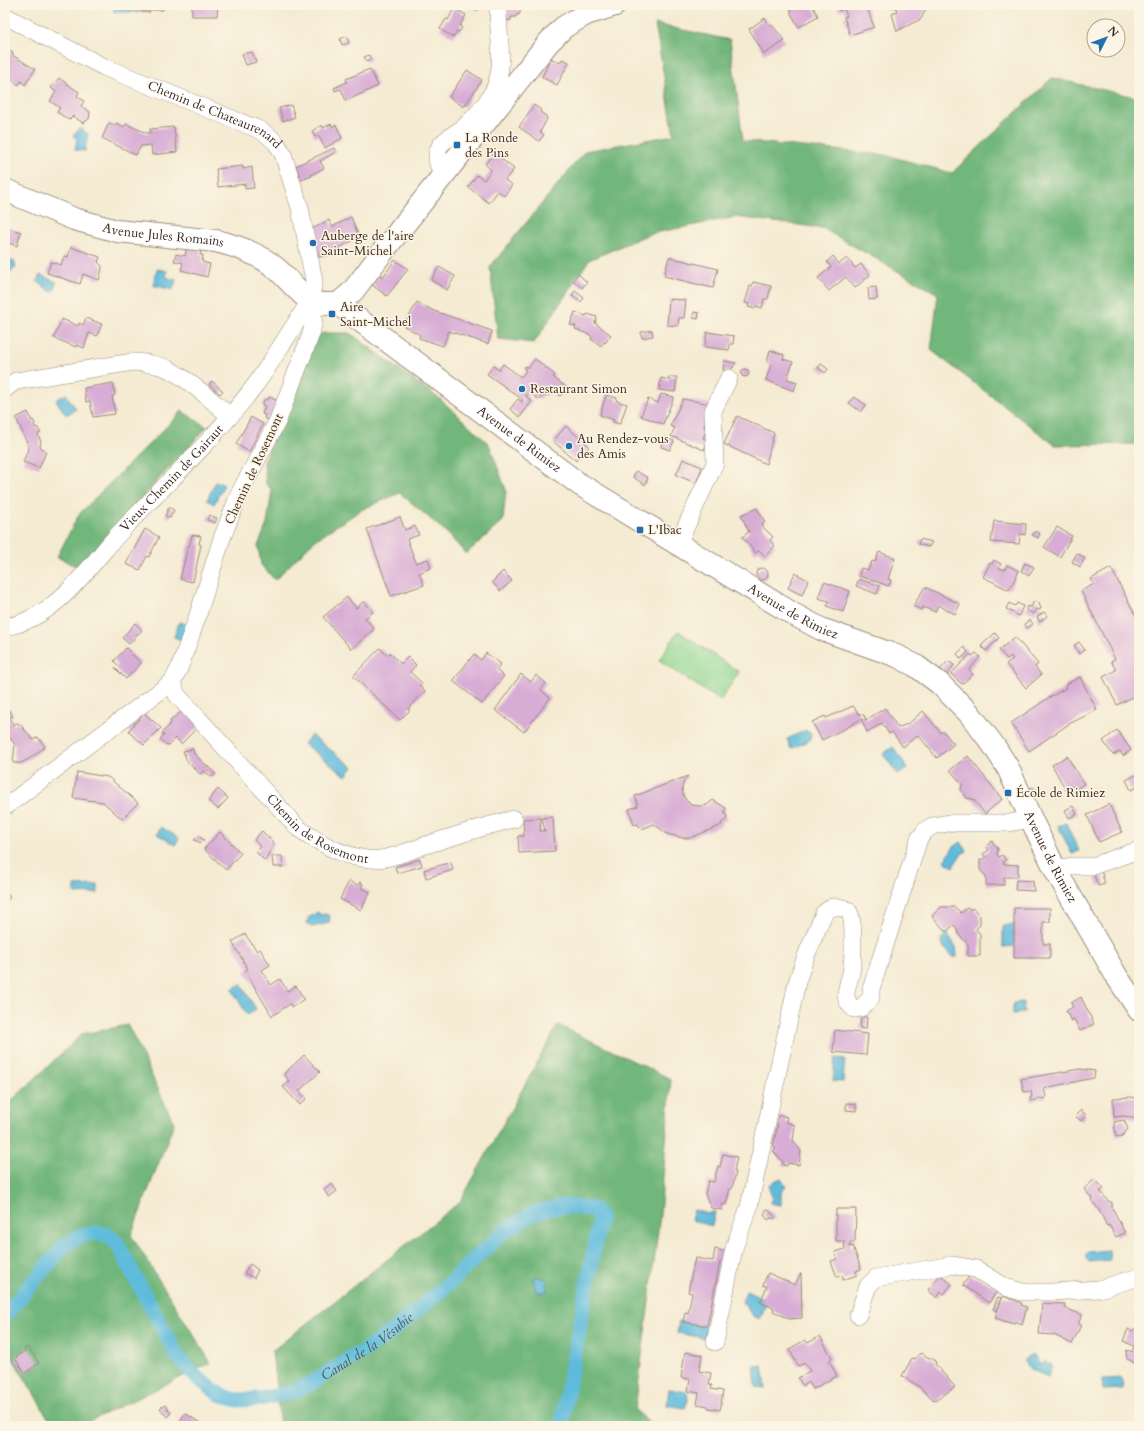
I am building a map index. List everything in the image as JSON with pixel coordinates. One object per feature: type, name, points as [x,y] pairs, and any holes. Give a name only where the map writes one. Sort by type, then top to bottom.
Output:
[{"type":"street","points":[[444,175],[438,166],[437,156],[440,145],[475,116],[491,94],[498,81],[501,53],[497,22],[498,5]]},
{"type":"street","points":[[310,300],[324,304],[338,304],[353,291],[548,43],[564,27],[586,14],[615,5]]},
{"type":"street","name":"Chemin de Chateaurenard","points":[[5,16],[104,66],[260,130],[270,136],[283,154],[300,208],[314,281],[310,300]]},
{"type":"street","name":"Avenue Jules Romains","points":[[5,190],[74,218],[117,231],[216,241],[228,244],[277,269],[310,300]]},
{"type":"street","name":"Vieux Chemin de Gairaut","points":[[5,627],[26,621],[44,611],[61,598],[73,586],[124,528],[230,416],[256,383],[310,300]]},
{"type":"street","name":"Chemin de Rosemont","points":[[5,807],[172,682],[179,669],[222,538],[240,492],[278,420],[311,334],[314,319],[310,300]]},
{"type":"street","name":"Avenue de Rimiez","points":[[338,304],[565,475],[734,579],[821,629],[897,656],[916,666],[957,700],[969,713],[994,746],[1008,768],[1030,819],[1056,871],[1139,1010]]},
{"type":"street","points":[[5,388],[16,381],[133,362],[152,364],[170,370],[196,388],[230,416]]},
{"type":"street","points":[[678,544],[715,463],[713,411],[729,378]]},
{"type":"street","name":"Chemin de Rosemont","points":[[172,682],[177,695],[298,828],[338,851],[361,859],[382,859],[492,824],[514,819]]},
{"type":"street","points":[[715,1342],[734,1248],[749,1206],[797,982],[824,913],[832,907],[842,908],[849,911],[853,920],[851,973],[846,986],[846,998],[849,1005],[854,1009],[862,1008],[871,998],[871,989],[919,839],[925,831],[932,826],[949,823],[1009,823],[1030,819]]},
{"type":"street","points":[[1056,871],[1071,866],[1093,866],[1139,850]]},
{"type":"street","points":[[858,1315],[868,1286],[876,1278],[952,1265],[976,1268],[1005,1287],[1022,1292],[1099,1289],[1139,1276]]},
{"type":"green space","points":[[655,24],[730,40],[743,141],[885,155],[952,173],[1052,78],[1139,98],[1139,444],[1055,445],[931,350],[938,294],[822,228],[736,217],[649,234],[589,260],[534,343],[498,339],[490,267],[585,151],[674,135]]},
{"type":"green space","points":[[350,333],[441,400],[489,444],[506,490],[503,521],[466,554],[447,533],[400,493],[363,509],[325,533],[311,544],[275,580],[261,565],[258,546],[267,524],[272,490],[266,484],[264,462],[313,340],[320,334]]},
{"type":"green space","points":[[182,411],[207,427],[78,567],[57,557],[79,514]]},
{"type":"green space","points":[[678,631],[739,672],[720,701],[659,660]]},
{"type":"green space","points":[[128,1025],[174,1123],[131,1235],[211,1363],[79,1426],[53,1426],[5,1345],[5,1107],[82,1034]]},
{"type":"green space","points":[[558,1025],[671,1079],[660,1215],[635,1410],[654,1426],[280,1426],[272,1351],[460,1202]]},
{"type":"water","points":[[114,5],[139,5],[139,12],[114,12]]},
{"type":"water","points":[[80,128],[88,134],[85,151],[75,150],[77,138],[73,136]]},
{"type":"water","points":[[5,261],[14,261],[16,268],[8,273],[5,272]]},
{"type":"water","points":[[157,269],[167,271],[166,277],[176,280],[173,290],[153,285]]},
{"type":"water","points":[[40,275],[56,282],[55,289],[51,292],[37,281]]},
{"type":"water","points":[[66,394],[76,409],[66,415],[56,400]]},
{"type":"water","points":[[216,481],[224,485],[214,504],[207,500]]},
{"type":"water","points":[[179,622],[187,625],[182,640],[174,637]]},
{"type":"water","points":[[806,730],[811,734],[810,740],[791,749],[787,739]]},
{"type":"water","points":[[311,735],[353,767],[346,776],[304,744]]},
{"type":"water","points":[[893,747],[908,768],[898,775],[883,754]]},
{"type":"water","points":[[1066,823],[1079,851],[1072,854],[1058,826]]},
{"type":"water","points":[[161,827],[179,838],[175,845],[157,834]]},
{"type":"water","points":[[961,842],[967,851],[961,854],[953,867],[944,861],[954,847]]},
{"type":"water","points":[[98,885],[98,893],[75,894],[75,886]]},
{"type":"water","points":[[318,912],[321,915],[325,914],[330,916],[329,923],[312,927],[307,923],[308,918]]},
{"type":"water","points":[[1014,924],[1014,946],[1003,947],[1003,926]]},
{"type":"water","points":[[947,933],[956,947],[957,957],[953,957],[944,948],[941,939]]},
{"type":"water","points":[[241,984],[256,1009],[247,1015],[232,989]]},
{"type":"water","points":[[1023,1002],[1024,1013],[1013,1014],[1013,1003]]},
{"type":"water","points":[[835,1058],[845,1059],[843,1082],[833,1081]]},
{"type":"water","points":[[781,1179],[786,1187],[781,1192],[781,1205],[770,1203],[772,1197],[768,1186],[776,1180]]},
{"type":"water","points":[[694,1210],[707,1214],[715,1212],[712,1226],[691,1220]]},
{"type":"water","points":[[1109,1250],[1110,1260],[1089,1262],[1085,1257],[1088,1252]]},
{"type":"water","points":[[536,1276],[548,1280],[547,1290],[543,1293],[536,1291],[533,1280]]},
{"type":"water","points":[[746,1291],[762,1298],[760,1302],[766,1304],[760,1319],[753,1316],[742,1302]]},
{"type":"water","points":[[679,1321],[707,1326],[705,1338],[677,1333]]},
{"type":"water","points":[[1033,1354],[1042,1365],[1044,1361],[1052,1365],[1048,1377],[1030,1369],[1024,1360]]},
{"type":"water","points":[[763,1365],[766,1388],[756,1387],[754,1366]]},
{"type":"water","points":[[1122,1378],[1123,1389],[1103,1390],[1102,1379]]},
{"type":"water","points":[[669,1389],[687,1392],[688,1400],[685,1408],[667,1405]]},
{"type":"building","points":[[141,5],[163,5],[163,10],[141,12]]},
{"type":"building","points":[[192,5],[218,5],[217,16],[192,16]]},
{"type":"building","points":[[466,5],[481,5],[478,10]]},
{"type":"building","points":[[502,5],[520,5],[520,7],[522,7],[519,15],[517,14],[516,17],[511,17],[511,20],[502,21]]},
{"type":"building","points":[[787,5],[812,5],[818,16],[799,27]]},
{"type":"building","points":[[837,5],[866,5],[874,27],[850,35],[844,17],[847,16],[844,9],[839,11]]},
{"type":"building","points":[[889,5],[928,5],[921,19],[897,31],[892,14],[897,12],[896,7],[890,8]]},
{"type":"building","points":[[454,8],[466,15],[460,26],[462,28],[459,32],[457,31],[453,37],[440,29],[446,19],[448,20]]},
{"type":"building","points":[[765,18],[770,26],[772,25],[785,41],[764,54],[749,29]]},
{"type":"building","points":[[347,36],[349,43],[342,45],[340,39]]},
{"type":"building","points":[[5,48],[13,53],[12,55],[35,69],[25,85],[21,81],[19,85],[5,76]]},
{"type":"building","points":[[252,52],[256,62],[246,65],[242,54]]},
{"type":"building","points":[[369,55],[371,59],[367,62],[364,57]]},
{"type":"building","points":[[551,58],[560,63],[562,59],[569,62],[557,85],[542,77]]},
{"type":"building","points":[[370,69],[378,86],[346,101],[341,89],[335,91],[334,88],[347,82],[346,79]]},
{"type":"building","points":[[467,70],[482,80],[464,107],[449,97]]},
{"type":"building","points":[[59,78],[79,92],[77,96],[84,101],[81,106],[90,112],[89,119],[83,123],[73,116],[69,120],[57,112],[60,108],[50,101],[56,92],[51,88]]},
{"type":"building","points":[[291,105],[295,117],[283,121],[279,108]]},
{"type":"building","points":[[534,105],[541,110],[540,112],[546,116],[547,119],[540,132],[544,135],[539,141],[519,127]]},
{"type":"building","points":[[109,123],[115,126],[116,123],[124,127],[126,124],[147,133],[150,133],[150,129],[174,127],[177,152],[152,155],[151,145],[141,146],[136,155],[102,138]]},
{"type":"building","points":[[331,124],[333,127],[336,125],[342,138],[325,148],[318,135],[315,137],[312,131],[322,125],[323,128]]},
{"type":"building","points":[[334,148],[336,152],[320,161],[324,168],[311,175],[312,176],[299,181],[299,174],[296,166]]},
{"type":"building","points":[[494,153],[514,169],[505,180],[512,185],[504,196],[498,191],[489,203],[468,187],[477,175],[484,180],[491,170],[485,164]]},
{"type":"building","points":[[243,166],[243,169],[252,167],[254,188],[245,189],[245,184],[218,187],[216,169]]},
{"type":"building","points":[[351,217],[359,237],[327,255],[319,257],[310,230],[329,220],[332,227]]},
{"type":"building","points":[[5,227],[21,232],[17,246],[5,242]]},
{"type":"building","points":[[187,246],[201,250],[200,255],[203,255],[202,262],[210,264],[207,277],[181,270],[183,263],[174,261],[176,254],[185,256]]},
{"type":"building","points":[[71,247],[100,257],[98,262],[102,266],[102,269],[99,280],[83,274],[80,284],[47,273],[51,262],[61,265],[64,256],[68,257]]},
{"type":"building","points":[[833,256],[839,264],[847,258],[855,268],[861,264],[870,275],[855,288],[846,277],[829,291],[818,278],[831,267],[827,262]]},
{"type":"building","points":[[669,257],[718,269],[713,288],[664,276]]},
{"type":"building","points":[[395,260],[408,269],[387,296],[372,285],[380,275],[383,277]]},
{"type":"building","points":[[439,267],[455,276],[447,290],[431,280]]},
{"type":"building","points":[[578,274],[587,282],[582,288],[573,280]]},
{"type":"building","points":[[753,282],[771,286],[768,299],[764,299],[762,308],[756,306],[755,309],[748,307],[749,304],[745,303],[750,286],[752,286]]},
{"type":"building","points":[[876,287],[877,299],[869,300],[868,288]]},
{"type":"building","points":[[575,291],[584,298],[581,302],[572,296]]},
{"type":"building","points":[[669,299],[686,300],[684,318],[679,318],[678,326],[667,325]]},
{"type":"building","points":[[417,302],[434,311],[492,331],[488,344],[449,331],[443,346],[419,338],[420,335],[404,326]]},
{"type":"building","points":[[575,312],[586,316],[587,314],[597,317],[595,323],[611,335],[605,343],[604,342],[601,346],[591,339],[592,337],[590,335],[575,329],[576,326],[570,325]]},
{"type":"building","points":[[694,312],[699,313],[698,319],[693,318]]},
{"type":"building","points":[[86,318],[102,324],[97,336],[89,333],[84,348],[77,345],[76,347],[54,338],[62,319],[78,326],[79,323],[83,325]]},
{"type":"building","points":[[652,330],[653,336],[642,338],[641,332]]},
{"type":"building","points":[[707,332],[734,336],[733,344],[730,344],[729,350],[705,347]]},
{"type":"building","points":[[770,350],[784,355],[783,359],[793,362],[787,379],[797,382],[794,391],[766,380],[771,364],[767,362]]},
{"type":"building","points":[[535,359],[555,375],[553,377],[567,388],[560,396],[552,388],[546,396],[544,394],[539,400],[529,392],[526,396],[532,401],[520,417],[510,409],[518,399],[522,402],[523,400],[487,374],[493,366],[499,370],[503,364],[521,377],[526,371],[524,369],[526,366],[528,368]]},
{"type":"building","points":[[724,361],[736,363],[730,371],[723,370]]},
{"type":"building","points":[[821,364],[828,369],[825,373],[818,368]]},
{"type":"building","points":[[745,369],[748,370],[748,376],[745,377],[742,376],[741,373],[742,370]]},
{"type":"building","points":[[669,377],[677,377],[675,392],[659,390],[661,378],[669,380]]},
{"type":"building","points":[[212,381],[223,391],[220,394],[209,385]]},
{"type":"building","points":[[113,383],[115,395],[112,396],[115,414],[93,417],[90,401],[86,402],[84,388]]},
{"type":"building","points":[[661,394],[674,397],[663,424],[641,416],[648,399],[658,403]]},
{"type":"building","points":[[606,395],[617,398],[616,401],[627,404],[620,424],[600,415]]},
{"type":"building","points":[[269,397],[280,402],[269,420],[264,418],[265,415],[262,414],[265,406],[262,405],[265,399],[268,400]]},
{"type":"building","points":[[854,397],[866,405],[861,412],[849,403]]},
{"type":"building","points":[[683,399],[711,404],[704,427],[707,429],[703,438],[708,440],[704,450],[671,436],[675,428],[670,426]]},
{"type":"building","points":[[28,412],[35,424],[35,428],[37,427],[41,433],[38,434],[41,442],[40,446],[46,452],[39,468],[23,462],[29,447],[16,418]]},
{"type":"building","points":[[737,416],[774,433],[766,464],[724,444]]},
{"type":"building","points":[[251,417],[263,424],[249,452],[236,444]]},
{"type":"building","points":[[566,426],[589,446],[576,461],[553,441]]},
{"type":"building","points":[[665,437],[674,441],[670,450],[661,447]]},
{"type":"building","points":[[683,459],[702,467],[696,483],[676,475]]},
{"type":"building","points":[[636,471],[648,478],[645,485],[633,477]]},
{"type":"building","points":[[169,507],[174,510],[170,518],[165,516]]},
{"type":"building","points":[[757,508],[765,522],[762,523],[763,527],[773,537],[770,540],[775,546],[765,556],[759,550],[756,553],[742,537],[749,532],[741,515]]},
{"type":"building","points":[[209,515],[217,518],[215,523],[207,520]]},
{"type":"building","points":[[400,517],[405,530],[415,526],[419,535],[407,539],[416,563],[428,559],[431,568],[419,573],[424,585],[391,596],[367,529]]},
{"type":"building","points":[[994,521],[1026,524],[1025,535],[1020,534],[1019,544],[991,542]]},
{"type":"building","points":[[1057,527],[1072,536],[1060,557],[1044,547]]},
{"type":"building","points":[[145,529],[159,537],[149,557],[147,556],[140,570],[126,564]]},
{"type":"building","points":[[1036,531],[1040,534],[1038,538],[1032,535]]},
{"type":"building","points":[[192,535],[201,536],[199,544],[201,545],[193,582],[180,579]]},
{"type":"building","points":[[920,539],[932,542],[929,547],[918,544]]},
{"type":"building","points":[[879,552],[895,558],[888,579],[891,580],[889,586],[859,576],[861,568],[868,570],[872,561],[875,562]]},
{"type":"building","points":[[1077,553],[1085,558],[1080,567],[1072,562]]},
{"type":"building","points":[[994,560],[1001,564],[999,568],[1005,570],[1007,565],[1019,571],[1009,590],[983,577],[990,563],[992,564]]},
{"type":"building","points":[[1025,563],[1034,567],[1029,576],[1021,571]]},
{"type":"building","points":[[762,568],[766,570],[768,574],[766,578],[762,580],[758,578],[756,574],[758,570]]},
{"type":"building","points":[[1111,568],[1139,622],[1139,694],[1117,705],[1103,677],[1116,670],[1111,661],[1115,659],[1081,591],[1094,584],[1091,579]]},
{"type":"building","points":[[503,571],[512,581],[500,591],[492,582]]},
{"type":"building","points":[[795,573],[808,580],[802,595],[788,588]]},
{"type":"building","points":[[859,579],[880,586],[877,594],[856,586]]},
{"type":"building","points":[[824,582],[850,591],[843,612],[827,606],[829,601],[818,598]]},
{"type":"building","points":[[925,587],[960,604],[955,614],[938,605],[935,612],[923,607],[921,610],[913,606]]},
{"type":"building","points":[[347,597],[356,608],[364,601],[373,612],[365,618],[374,629],[351,649],[323,617]]},
{"type":"building","points":[[1034,601],[1040,603],[1039,605],[1041,607],[1040,610],[1037,609],[1034,614],[1026,610],[1027,606],[1031,607]]},
{"type":"building","points":[[1009,603],[1015,606],[1017,603],[1023,606],[1019,616],[1006,609]]},
{"type":"building","points":[[1044,612],[1047,616],[1040,622],[1037,617]]},
{"type":"building","points":[[1030,620],[1033,624],[1027,628],[1024,624]]},
{"type":"building","points":[[135,623],[142,630],[129,644],[122,638]]},
{"type":"building","points":[[995,633],[999,638],[986,651],[981,646]]},
{"type":"building","points":[[1015,637],[1038,664],[1035,667],[1041,675],[1026,688],[1006,664],[1013,659],[1011,656],[1007,659],[999,650]]},
{"type":"building","points":[[1079,642],[1085,650],[1079,654],[1074,645]]},
{"type":"building","points":[[964,647],[968,652],[961,659],[957,654]]},
{"type":"building","points":[[126,648],[141,663],[126,679],[115,668],[118,665],[114,661]]},
{"type":"building","points":[[380,648],[387,655],[390,653],[401,664],[408,657],[416,665],[410,672],[422,683],[419,686],[425,691],[400,720],[353,676]]},
{"type":"building","points":[[486,653],[501,664],[496,670],[504,676],[482,704],[453,681],[474,654],[481,660]]},
{"type":"building","points":[[976,653],[980,657],[969,670],[973,674],[962,684],[951,674],[970,654],[972,656]]},
{"type":"building","points":[[948,661],[954,665],[946,676],[940,670]]},
{"type":"building","points":[[521,674],[531,682],[536,675],[546,683],[541,690],[550,698],[524,732],[495,710]]},
{"type":"building","points":[[1080,677],[1097,710],[1069,724],[1029,751],[1011,723],[1066,688],[1065,685]]},
{"type":"building","points":[[853,706],[859,714],[864,715],[866,720],[885,708],[898,728],[909,723],[923,711],[941,733],[943,731],[954,744],[937,758],[918,735],[903,747],[892,732],[889,734],[882,723],[867,732],[861,719],[822,740],[812,722],[825,716],[826,718]]},
{"type":"building","points":[[7,707],[13,716],[9,718],[14,725],[16,723],[20,724],[33,740],[38,737],[45,747],[21,763],[13,763],[15,745],[12,740],[5,735],[5,708]]},
{"type":"building","points":[[185,709],[200,725],[181,744],[176,738],[169,745],[167,745],[160,739],[164,735],[162,733],[171,723],[170,721]]},
{"type":"building","points":[[144,713],[161,728],[144,745],[131,734],[129,730]]},
{"type":"building","points":[[1117,730],[1131,750],[1123,756],[1120,751],[1113,755],[1103,741]]},
{"type":"building","points":[[193,749],[194,754],[216,774],[212,777],[204,771],[200,774],[187,761],[183,751]]},
{"type":"building","points":[[968,756],[1002,799],[985,814],[973,799],[967,798],[961,790],[962,784],[950,770]]},
{"type":"building","points":[[1067,756],[1084,784],[1075,790],[1072,786],[1066,790],[1052,765]]},
{"type":"building","points":[[77,772],[108,777],[138,803],[122,819],[103,802],[73,798]]},
{"type":"building","points":[[1136,775],[1139,780],[1139,786],[1131,790],[1126,780]]},
{"type":"building","points":[[688,776],[684,781],[682,788],[683,795],[686,800],[691,805],[699,806],[707,805],[713,800],[726,808],[724,812],[727,816],[726,820],[721,823],[722,825],[690,838],[683,838],[667,834],[654,824],[642,829],[637,824],[634,825],[629,809],[638,806],[635,796]]},
{"type":"building","points":[[1033,787],[1036,793],[1031,795],[1028,789]]},
{"type":"building","points":[[218,789],[228,798],[218,809],[208,801]]},
{"type":"building","points":[[1109,804],[1122,832],[1099,842],[1087,815]]},
{"type":"building","points":[[1073,806],[1077,814],[1069,818],[1065,810]]},
{"type":"building","points":[[553,817],[555,851],[519,853],[518,836],[524,836],[523,819],[541,818],[540,831],[545,831],[542,818]]},
{"type":"building","points":[[262,831],[274,843],[265,861],[256,852],[261,847],[254,840]]},
{"type":"building","points":[[220,832],[241,853],[226,870],[204,849]]},
{"type":"building","points":[[198,836],[204,840],[201,843],[194,840]]},
{"type":"building","points":[[992,841],[998,849],[997,855],[999,857],[1002,855],[1006,860],[1003,862],[1004,864],[1018,865],[1018,877],[1004,877],[1004,885],[986,885],[986,876],[980,870],[980,860],[986,858],[983,854],[989,850],[986,846]]},
{"type":"building","points":[[272,856],[282,856],[283,867],[273,867]]},
{"type":"building","points":[[420,859],[422,866],[397,873],[395,867]]},
{"type":"building","points":[[451,862],[453,870],[426,878],[424,870]]},
{"type":"building","points":[[1101,870],[1105,884],[1098,886],[1093,872]]},
{"type":"building","points":[[1016,880],[1033,881],[1034,891],[1015,890]]},
{"type":"building","points":[[349,881],[358,886],[360,882],[363,884],[361,888],[370,892],[361,910],[340,899]]},
{"type":"building","points":[[5,891],[10,897],[5,903]]},
{"type":"building","points":[[941,907],[955,907],[961,913],[968,907],[970,910],[973,908],[980,916],[980,925],[976,929],[980,934],[980,956],[968,956],[968,944],[958,934],[954,925],[946,932],[932,916]]},
{"type":"building","points":[[1014,908],[1050,908],[1050,922],[1043,922],[1043,944],[1050,944],[1050,958],[1014,958]]},
{"type":"building","points":[[245,934],[257,951],[260,949],[270,965],[262,970],[271,985],[280,979],[287,991],[296,986],[304,999],[292,1007],[290,1004],[272,1016],[245,971],[248,969],[232,942]]},
{"type":"building","points":[[1081,997],[1094,1024],[1080,1031],[1074,1019],[1071,1021],[1066,1011],[1073,1007],[1071,1003]]},
{"type":"building","points":[[861,1017],[867,1017],[866,1029],[860,1028]]},
{"type":"building","points":[[835,1030],[868,1034],[866,1055],[833,1052]]},
{"type":"building","points":[[304,1055],[320,1072],[299,1091],[306,1099],[300,1105],[283,1087],[289,1081],[284,1074]]},
{"type":"building","points":[[1080,1069],[1095,1071],[1094,1078],[1044,1088],[1046,1098],[1030,1101],[1030,1098],[1032,1097],[1031,1091],[1024,1092],[1021,1079]]},
{"type":"building","points":[[1131,1097],[1139,1099],[1139,1120],[1125,1116],[1114,1117],[1113,1098]]},
{"type":"building","points":[[846,1103],[856,1104],[856,1111],[846,1110]]},
{"type":"building","points":[[1081,1110],[1086,1115],[1081,1121],[1075,1116]]},
{"type":"building","points":[[780,1115],[787,1117],[786,1122],[795,1125],[793,1140],[801,1151],[799,1165],[788,1163],[787,1166],[783,1165],[783,1162],[773,1151],[776,1149],[773,1146],[778,1124],[775,1122],[776,1118]]},
{"type":"building","points":[[1124,1120],[1128,1129],[1122,1136],[1116,1137],[1114,1122]]},
{"type":"building","points":[[723,1154],[737,1157],[734,1171],[736,1172],[732,1189],[730,1188],[726,1205],[723,1204],[722,1210],[711,1208],[705,1194],[708,1181],[714,1182]]},
{"type":"building","points":[[1095,1179],[1104,1189],[1100,1191],[1109,1202],[1112,1202],[1112,1207],[1125,1233],[1116,1237],[1109,1225],[1107,1226],[1099,1210],[1091,1200],[1092,1198],[1084,1189]]},
{"type":"building","points":[[332,1184],[337,1191],[329,1197],[324,1190]]},
{"type":"building","points":[[767,1208],[776,1218],[771,1218],[768,1220],[764,1215]]},
{"type":"building","points":[[836,1209],[856,1209],[855,1242],[850,1242],[850,1247],[853,1246],[861,1269],[856,1271],[857,1275],[843,1280],[842,1275],[837,1277],[831,1261],[837,1259],[835,1252],[845,1249],[844,1241],[836,1241]]},
{"type":"building","points":[[715,1249],[727,1252],[725,1263],[720,1262],[707,1326],[683,1322],[685,1312],[688,1313],[692,1293],[688,1292],[695,1258],[713,1261]]},
{"type":"building","points":[[250,1264],[258,1270],[254,1278],[244,1273]]},
{"type":"building","points":[[768,1273],[795,1285],[801,1273],[802,1318],[790,1319],[773,1311],[774,1308],[760,1302],[767,1287],[763,1285]]},
{"type":"building","points":[[940,1275],[952,1284],[944,1294],[941,1292],[937,1298],[928,1290]]},
{"type":"building","points":[[970,1275],[999,1288],[989,1303],[963,1285]]},
{"type":"building","points":[[1003,1296],[1022,1303],[1021,1305],[1027,1307],[1022,1324],[1015,1321],[1014,1324],[995,1318]]},
{"type":"building","points":[[998,1297],[1001,1298],[996,1311],[993,1309]]},
{"type":"building","points":[[1042,1303],[1065,1304],[1065,1308],[1082,1315],[1078,1324],[1081,1325],[1072,1344],[1054,1335],[1039,1334]]},
{"type":"building","points":[[1137,1327],[1139,1328],[1139,1365],[1127,1359],[1127,1350],[1132,1352],[1134,1346],[1123,1341],[1128,1329],[1133,1331]]},
{"type":"building","points":[[820,1336],[832,1358],[829,1361],[837,1376],[813,1389],[809,1382],[803,1386],[798,1378],[810,1371],[805,1363],[798,1366],[789,1349],[805,1340],[808,1343]]},
{"type":"building","points":[[28,1347],[39,1363],[25,1373],[16,1360],[17,1356]]},
{"type":"building","points":[[685,1352],[702,1355],[699,1371],[711,1373],[709,1385],[712,1385],[711,1389],[723,1391],[720,1410],[697,1404],[699,1393],[688,1391],[690,1379],[681,1378]]},
{"type":"building","points":[[922,1353],[936,1362],[935,1364],[955,1387],[935,1401],[917,1385],[902,1376],[912,1358],[915,1359]]},
{"type":"building","points":[[165,1405],[171,1413],[167,1417],[160,1408]]},
{"type":"building","points":[[185,1413],[205,1426],[184,1426],[179,1423]]},
{"type":"waterway","name":"Canal de la Vésubie","points":[[5,1315],[64,1246],[80,1236],[95,1233],[108,1235],[117,1243],[177,1356],[196,1377],[222,1396],[238,1400],[260,1399],[294,1392],[315,1381],[382,1339],[437,1294],[506,1230],[536,1212],[564,1206],[593,1209],[600,1216],[599,1223],[561,1426]]},
{"type":"place","name":"La Ronde des Pins","points":[[457,145]]},
{"type":"place","name":"Auberge de l'aire Saint-Michel","points":[[313,243]]},
{"type":"place","name":"Aire Saint-Michel","points":[[332,314]]},
{"type":"place","name":"Restaurant Simon","points":[[522,389]]},
{"type":"place","name":"Au Rendez-vous des Amis","points":[[569,446]]},
{"type":"place","name":"L'Ibac","points":[[640,530]]},
{"type":"place","name":"École de Rimiez","points":[[1008,793]]}]
